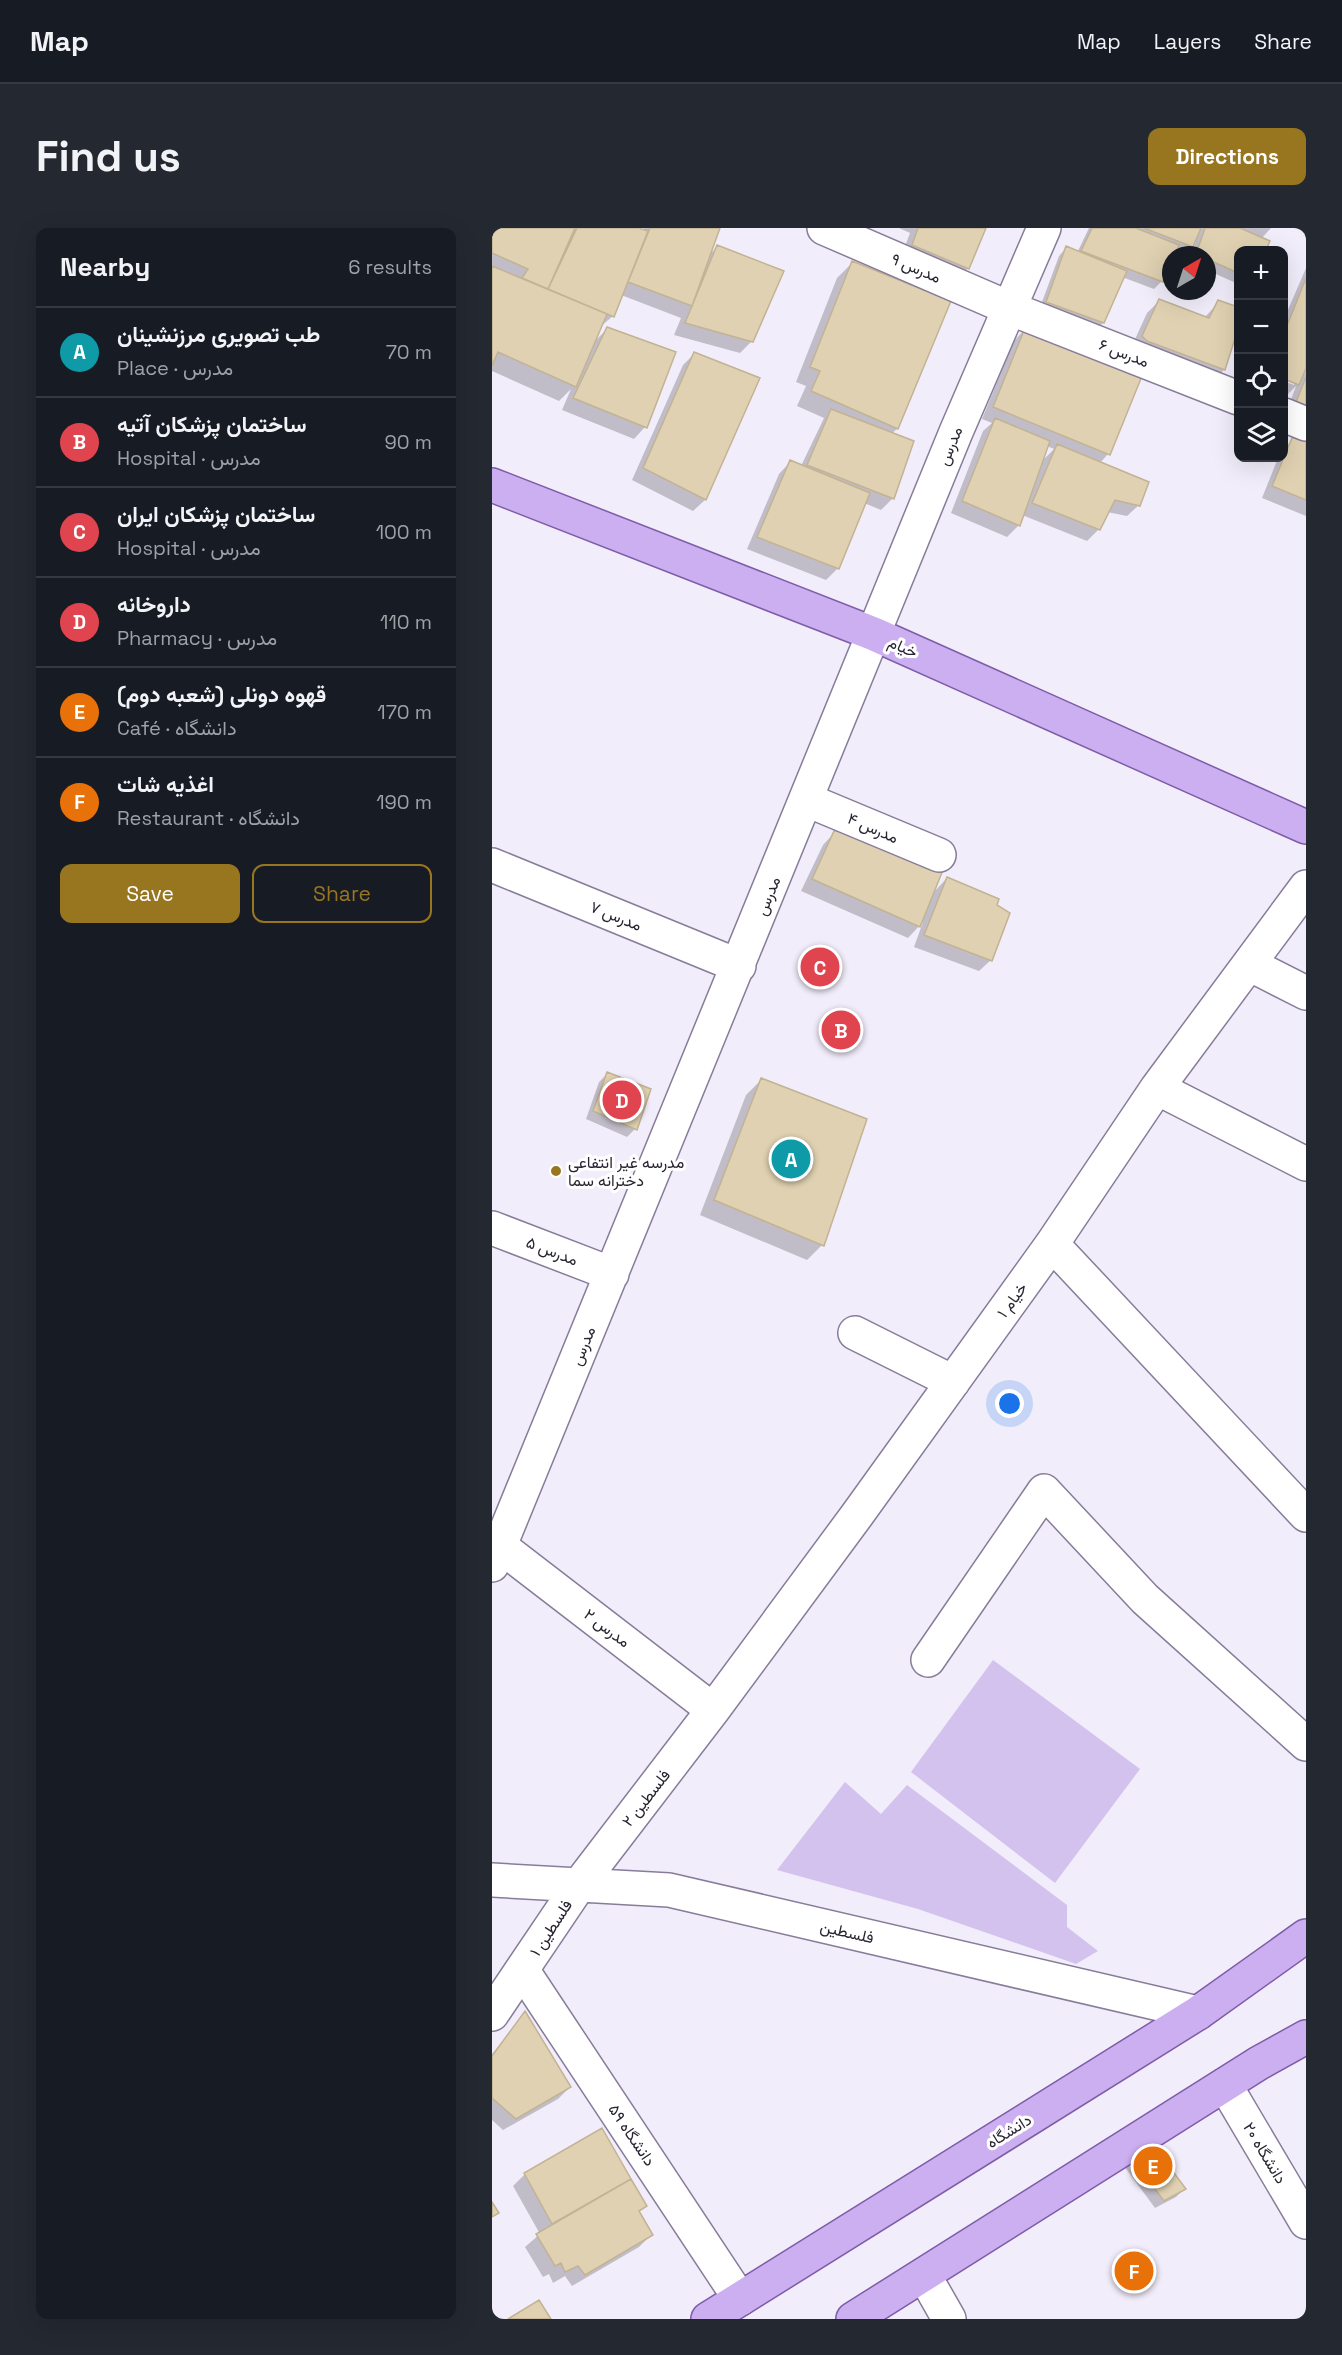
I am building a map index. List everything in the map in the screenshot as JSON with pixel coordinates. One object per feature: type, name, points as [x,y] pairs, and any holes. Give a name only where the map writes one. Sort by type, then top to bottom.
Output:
[{"type":"main road","name":"خیام","points":[[492,485],[874,634],[1306,827]]},
{"type":"main road","name":"دانشگاه","points":[[708,2319],[1198,2013],[1306,1936]]},
{"type":"main road","points":[[853,2319],[1225,2085],[1306,2037]]},
{"type":"street","name":"مدرس ۹","points":[[824,228],[1009,308]]},
{"type":"street","name":"مدرس","points":[[496,1556],[874,634],[1044,228]]},
{"type":"street","name":"مدرس ۶","points":[[1009,308],[1234,396]]},
{"type":"street","points":[[1288,417],[1306,424]]},
{"type":"street","name":"مدرس ۴","points":[[807,800],[939,855]]},
{"type":"street","name":"مدرس ۷","points":[[492,865],[739,966]]},
{"type":"street","name":"خیام ۱","points":[[714,1710],[1052,1244],[1157,1088],[1306,887]]},
{"type":"street","points":[[1249,964],[1306,993]]},
{"type":"street","points":[[1157,1088],[1306,1164]]},
{"type":"street","name":"مدرس ۵","points":[[492,1228],[612,1274]]},
{"type":"street","points":[[1052,1244],[1306,1515]]},
{"type":"street","points":[[855,1333],[953,1382]]},
{"type":"street","points":[[927,1659],[1044,1491],[1145,1599],[1306,1744]]},
{"type":"street","name":"مدرس ۲","points":[[496,1556],[714,1710]]},
{"type":"street","name":"فلسطین ۲","points":[[579,1885],[714,1710]]},
{"type":"street","name":"فلسطین","points":[[492,1880],[669,1890],[1198,2013]]},
{"type":"street","name":"فلسطین ۱","points":[[492,2014],[579,1885]]},
{"type":"street","name":"دانشگاه ۵۹","points":[[523,1971],[740,2299]]},
{"type":"street","name":"دانشگاه ۲۰","points":[[1225,2085],[1306,2222]]},
{"type":"street","points":[[924,2275],[949,2319]]},
{"type":"shaded area","points":[[993,1660],[1140,1769],[1055,1883],[911,1772]]},
{"type":"shaded area","points":[[845,1782],[881,1814],[907,1785],[1067,1905],[1067,1927],[1098,1951],[1076,1964],[918,1909],[777,1870]]},
{"type":"building","points":[[496,228],[575,228],[548,289],[522,278],[528,269],[492,253],[492,236]]},
{"type":"building","points":[[577,228],[639,228],[648,231],[614,317],[548,289]]},
{"type":"building","points":[[650,228],[720,228],[692,306],[628,282]]},
{"type":"building","points":[[918,228],[986,228],[969,269],[912,245]]},
{"type":"building","points":[[1092,228],[1136,228],[1179,245],[1162,246],[1162,282],[1081,251]]},
{"type":"building","points":[[1144,228],[1201,228],[1193,246]]},
{"type":"building","points":[[1205,228],[1240,228],[1270,241],[1268,246],[1234,246],[1234,271],[1216,263],[1216,246],[1199,246]]},
{"type":"building","points":[[717,245],[784,271],[753,342],[685,323]]},
{"type":"building","points":[[1066,246],[1127,271],[1104,323],[1046,302]]},
{"type":"building","points":[[852,261],[951,301],[898,429],[811,391],[820,371],[810,367]]},
{"type":"building","points":[[492,266],[607,314],[576,387],[498,352],[492,366]]},
{"type":"building","points":[[1306,278],[1306,368],[1299,385],[1288,381],[1288,323]]},
{"type":"building","points":[[1159,299],[1209,318],[1218,300],[1234,306],[1234,342],[1225,370],[1147,341],[1142,336]]},
{"type":"building","points":[[607,327],[676,352],[647,428],[573,398]]},
{"type":"building","points":[[1025,328],[1142,376],[1110,455],[993,407]]},
{"type":"building","points":[[694,352],[760,378],[706,500],[643,468]]},
{"type":"building","points":[[1306,377],[1306,405],[1296,402]]},
{"type":"building","points":[[831,409],[914,441],[894,499],[807,465]]},
{"type":"building","points":[[995,418],[1050,441],[1020,526],[962,501]]},
{"type":"building","points":[[1306,435],[1306,500],[1272,486],[1282,462],[1288,462],[1288,448],[1292,438]]},
{"type":"building","points":[[1057,444],[1149,482],[1140,506],[1115,500],[1100,530],[1032,503]]},
{"type":"building","points":[[790,460],[870,493],[839,569],[757,537]]},
{"type":"building","points":[[846,829],[943,870],[920,927],[812,879],[834,831]]},
{"type":"building","points":[[947,877],[999,899],[997,905],[1010,913],[992,961],[924,935]]},
{"type":"building","points":[[607,1072],[651,1089],[637,1130],[593,1111]]},
{"type":"building","points":[[761,1078],[867,1119],[824,1246],[714,1200]]},
{"type":"building","points":[[525,2011],[571,2087],[516,2119],[492,2098],[492,2056]]},
{"type":"building","points":[[602,2128],[631,2179],[552,2224],[524,2173]]},
{"type":"building","points":[[1150,2141],[1186,2189],[1164,2201],[1128,2153]]},
{"type":"building","points":[[631,2179],[647,2206],[639,2211],[653,2235],[585,2275],[578,2266],[565,2272],[561,2263],[555,2266],[536,2234]]},
{"type":"building","points":[[492,2202],[499,2213],[492,2217]]},
{"type":"building","points":[[539,2300],[551,2319],[508,2319]]},
{"type":"place","name":"ساختمان پزشکان ایران","points":[[820,967]]},
{"type":"place","name":"ساختمان پزشکان آتیه","points":[[841,1030]]},
{"type":"place","name":"داروخانه","points":[[622,1100]]},
{"type":"place","name":"طب تصویری مرزنشینان","points":[[791,1159]]},
{"type":"place","name":"مدرسه غیر انتفاعی دخترانه سما","points":[[556,1171]]},
{"type":"place","name":"قهوه دونلی (شعبه دوم)","points":[[1153,2166]]},
{"type":"place","name":"اغذیه شات","points":[[1134,2271]]}]
